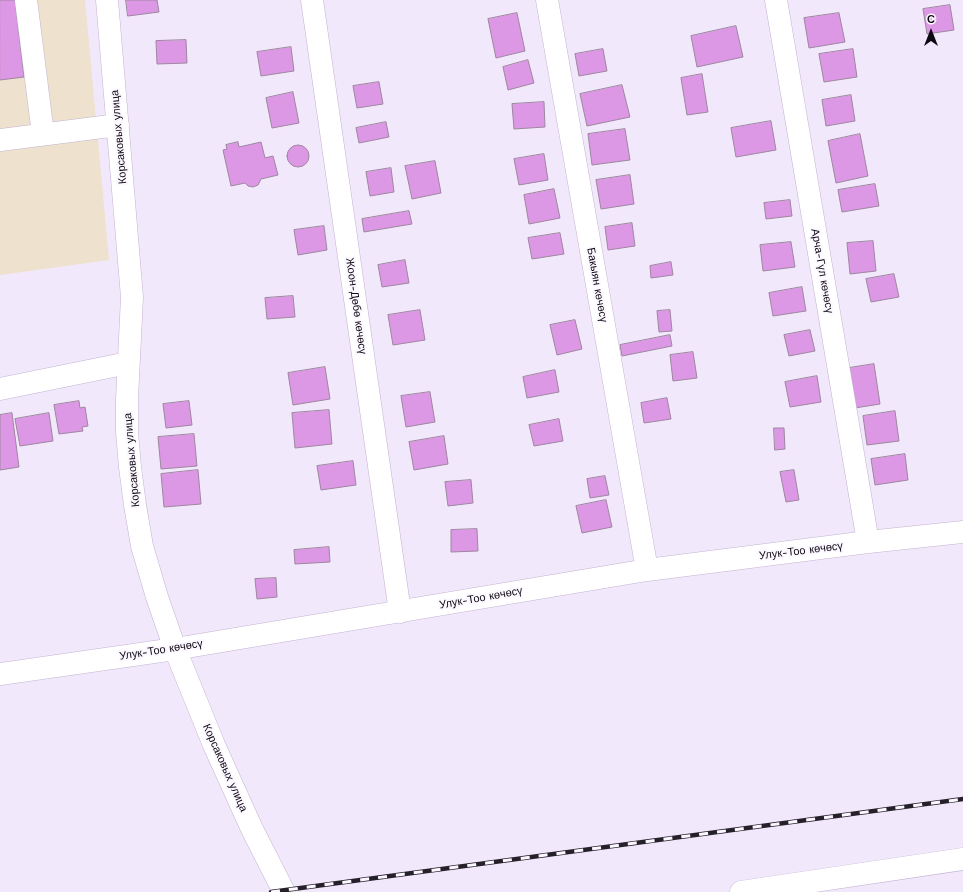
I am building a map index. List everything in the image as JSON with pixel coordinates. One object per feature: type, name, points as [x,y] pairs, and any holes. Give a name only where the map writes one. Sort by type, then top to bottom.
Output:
[{"type":"street","points":[[26,0],[43,134]]},
{"type":"street","name":"Корсаковых улица","points":[[107,0],[132,297],[127,399],[130,467],[142,546],[157,597],[175,649],[214,746],[252,829],[284,892]]},
{"type":"street","name":"Жоон-Дөбө көчөсү","points":[[312,0],[400,612]]},
{"type":"street","name":"Бакыян көчөсү","points":[[547,0],[647,570]]},
{"type":"street","name":"Арча-Гүл көчөсү","points":[[776,0],[868,542]]},
{"type":"street","points":[[0,140],[118,125]]},
{"type":"street","points":[[0,389],[128,363]]},
{"type":"street","name":"Улук-Тоо көчөсү","points":[[0,674],[175,649],[647,570],[868,542],[963,532]]},
{"type":"street","points":[[741,892],[963,859]]},
{"type":"shaded area","points":[[0,0],[85,0],[109,260],[0,275]]},
{"type":"building","points":[[0,0],[15,0],[24,77],[0,80]]},
{"type":"building","points":[[126,0],[157,0],[159,12],[128,16]]},
{"type":"building","points":[[950,5],[954,30],[927,34],[923,9]]},
{"type":"building","points":[[517,13],[525,51],[496,58],[488,19]]},
{"type":"building","points":[[839,13],[845,42],[809,48],[804,18]]},
{"type":"building","points":[[736,26],[743,57],[697,67],[691,36]]},
{"type":"building","points":[[186,40],[187,63],[157,64],[156,41]]},
{"type":"building","points":[[291,47],[294,71],[261,76],[257,52]]},
{"type":"building","points":[[603,49],[607,71],[579,76],[575,54]]},
{"type":"building","points":[[853,49],[857,77],[824,82],[819,54]]},
{"type":"building","points":[[528,60],[534,83],[508,90],[503,67]]},
{"type":"building","points":[[702,74],[708,112],[687,115],[681,78]]},
{"type":"building","points":[[379,82],[383,104],[357,108],[353,86]]},
{"type":"building","points":[[622,85],[630,117],[587,126],[580,94]]},
{"type":"building","points":[[293,92],[299,123],[272,128],[266,98]]},
{"type":"building","points":[[851,95],[855,121],[826,126],[822,100]]},
{"type":"building","points":[[544,102],[545,127],[514,129],[512,104]]},
{"type":"building","points":[[771,121],[776,150],[736,157],[731,128]]},
{"type":"building","points":[[386,122],[389,137],[359,143],[356,128]]},
{"type":"building","points":[[625,129],[630,160],[592,165],[588,134]]},
{"type":"building","points":[[860,134],[868,176],[836,183],[828,141]]},
{"type":"building","points":[[238,142],[239,147],[261,142],[265,158],[273,156],[278,175],[261,179],[258,185],[253,187],[248,186],[245,183],[231,186],[223,150],[227,149],[226,145]]},
{"type":"building","points":[[298,145],[306,148],[309,156],[306,164],[298,167],[290,164],[287,156],[290,148]]},
{"type":"building","points":[[544,154],[548,180],[519,185],[514,159]]},
{"type":"building","points":[[435,161],[441,193],[412,199],[405,166]]},
{"type":"building","points":[[391,168],[394,192],[370,196],[366,172]]},
{"type":"building","points":[[630,175],[634,204],[601,209],[596,180]]},
{"type":"building","points":[[875,184],[879,206],[842,212],[838,190]]},
{"type":"building","points":[[554,189],[560,218],[529,224],[524,195]]},
{"type":"building","points":[[790,200],[792,216],[766,219],[764,203]]},
{"type":"building","points":[[409,211],[412,224],[364,232],[362,219]]},
{"type":"building","points":[[632,223],[635,246],[608,250],[605,227]]},
{"type":"building","points":[[324,226],[327,250],[298,255],[294,230]]},
{"type":"building","points":[[560,233],[564,254],[532,259],[528,238]]},
{"type":"building","points":[[873,241],[876,271],[850,274],[847,243]]},
{"type":"building","points":[[791,242],[795,267],[763,271],[760,245]]},
{"type":"building","points":[[405,260],[409,283],[382,287],[378,265]]},
{"type":"building","points":[[671,262],[673,275],[651,278],[650,266]]},
{"type":"building","points":[[894,274],[899,297],[871,302],[866,279]]},
{"type":"building","points":[[802,287],[806,311],[773,316],[769,293]]},
{"type":"building","points":[[293,296],[295,317],[267,319],[265,298]]},
{"type":"building","points":[[420,310],[425,340],[393,345],[388,315]]},
{"type":"building","points":[[670,310],[672,331],[659,332],[657,311]]},
{"type":"building","points":[[575,320],[582,349],[557,355],[550,325]]},
{"type":"building","points":[[810,330],[815,351],[789,356],[784,335]]},
{"type":"building","points":[[670,335],[672,346],[622,356],[620,345]]},
{"type":"building","points":[[693,352],[697,378],[673,381],[670,355]]},
{"type":"building","points":[[874,364],[880,404],[855,408],[849,368]]},
{"type":"building","points":[[325,367],[330,399],[293,405],[288,373]]},
{"type":"building","points":[[555,370],[559,392],[527,398],[523,377]]},
{"type":"building","points":[[817,376],[821,402],[790,407],[785,382]]},
{"type":"building","points":[[430,392],[435,422],[406,427],[401,396]]},
{"type":"building","points":[[667,398],[671,419],[644,423],[641,403]]},
{"type":"building","points":[[79,401],[80,408],[85,407],[88,426],[82,427],[83,431],[59,434],[54,405]]},
{"type":"building","points":[[189,401],[192,425],[166,428],[163,404]]},
{"type":"building","points":[[329,410],[332,444],[295,448],[292,413]]},
{"type":"building","points":[[895,411],[899,441],[867,445],[863,416]]},
{"type":"building","points":[[12,413],[19,467],[0,470],[0,415]]},
{"type":"building","points":[[49,413],[53,441],[20,446],[15,419]]},
{"type":"building","points":[[559,419],[563,441],[534,446],[529,425]]},
{"type":"building","points":[[774,428],[784,428],[785,449],[775,450]]},
{"type":"building","points":[[194,434],[197,466],[161,469],[158,437]]},
{"type":"building","points":[[444,436],[448,464],[414,470],[409,442]]},
{"type":"building","points":[[905,454],[908,480],[875,485],[871,459]]},
{"type":"building","points":[[353,461],[356,485],[321,490],[317,466]]},
{"type":"building","points":[[198,470],[201,504],[164,507],[161,474]]},
{"type":"building","points":[[794,470],[799,500],[786,502],[780,472]]},
{"type":"building","points":[[605,476],[609,495],[590,498],[587,479]]},
{"type":"building","points":[[471,480],[473,503],[448,506],[445,482]]},
{"type":"building","points":[[606,500],[612,527],[582,533],[576,506]]},
{"type":"building","points":[[477,529],[478,551],[451,552],[451,530]]},
{"type":"building","points":[[329,547],[330,562],[295,564],[294,550]]},
{"type":"building","points":[[276,578],[277,597],[257,599],[255,579]]},
{"type":"railway","points":[[271,892],[963,799]]}]
